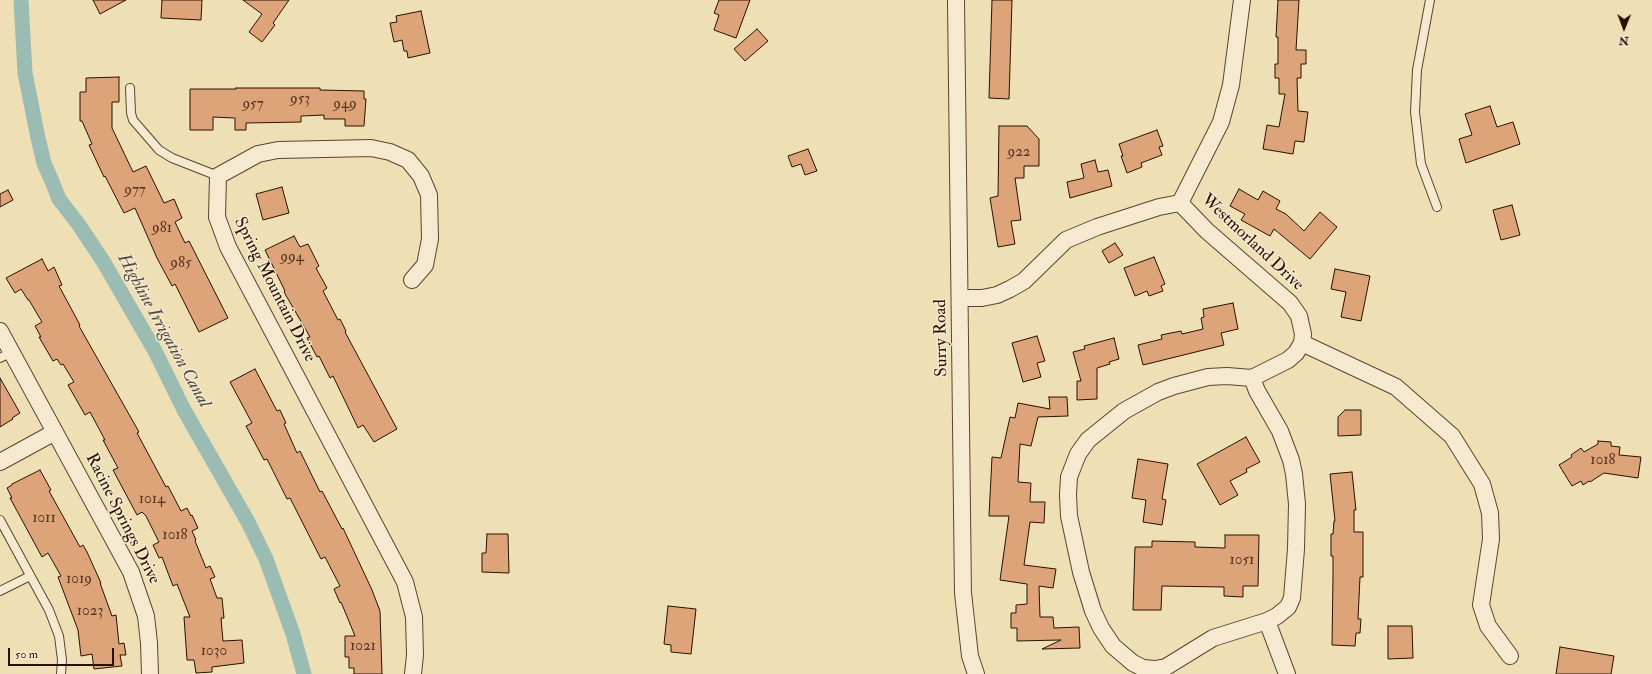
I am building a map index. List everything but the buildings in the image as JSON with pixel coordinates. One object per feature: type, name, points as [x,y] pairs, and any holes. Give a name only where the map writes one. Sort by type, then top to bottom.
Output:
[{"type":"street","name":"Surry Road","points":[[956,0],[961,298],[963,594],[970,656],[976,674]]},
{"type":"street","name":"Westmorland Drive","points":[[1242,0],[1231,85],[1223,117],[1214,140],[1180,202],[1207,231],[1279,293],[1296,310],[1302,326],[1302,343]]},
{"type":"street","points":[[218,176],[258,154],[278,150],[370,148],[390,152],[408,160],[421,176],[429,195],[430,239],[424,265],[412,280]]},
{"type":"street","name":"Spring Mountain Drive","points":[[218,176],[217,217],[228,246],[405,582],[414,617],[415,655],[413,674]]},
{"type":"street","points":[[961,298],[982,298],[996,295],[1010,289],[1024,281],[1066,240],[1097,227],[1159,207],[1180,202]]},
{"type":"street","name":"Racine Springs Drive","points":[[0,331],[6,355],[55,432],[131,572],[139,591],[146,616],[150,643],[150,674]]},
{"type":"street","points":[[1252,378],[1260,398],[1280,432],[1291,460],[1294,474],[1297,504],[1296,549],[1292,598],[1284,612],[1267,621],[1213,638],[1166,667],[1155,670],[1143,668],[1133,663],[1113,646],[1101,628],[1093,611],[1081,572],[1071,529],[1068,505],[1069,477],[1078,454],[1088,440],[1124,411],[1158,392],[1190,381],[1208,377],[1227,376],[1252,378],[1288,360],[1296,353],[1302,343],[1396,387],[1452,436],[1482,484],[1490,513],[1491,539],[1481,605],[1488,626],[1510,656]]},
{"type":"street","points":[[0,462],[55,432]]},
{"type":"street","points":[[1267,621],[1287,674]]},
{"type":"lane","points":[[1430,0],[1418,70],[1415,112],[1421,164],[1437,207]]},
{"type":"lane","points":[[130,88],[131,113],[134,120],[159,150],[172,158],[218,176]]},
{"type":"lane","points":[[0,520],[49,610],[59,636],[62,660],[61,674]]},
{"type":"lane","points":[[0,591],[30,576]]},
{"type":"waterway","name":"Highline Irrigation Canal","points":[[21,0],[25,73],[44,163],[59,199],[79,225],[103,261],[155,351],[184,410],[248,522],[266,559],[293,634],[304,674]]}]
